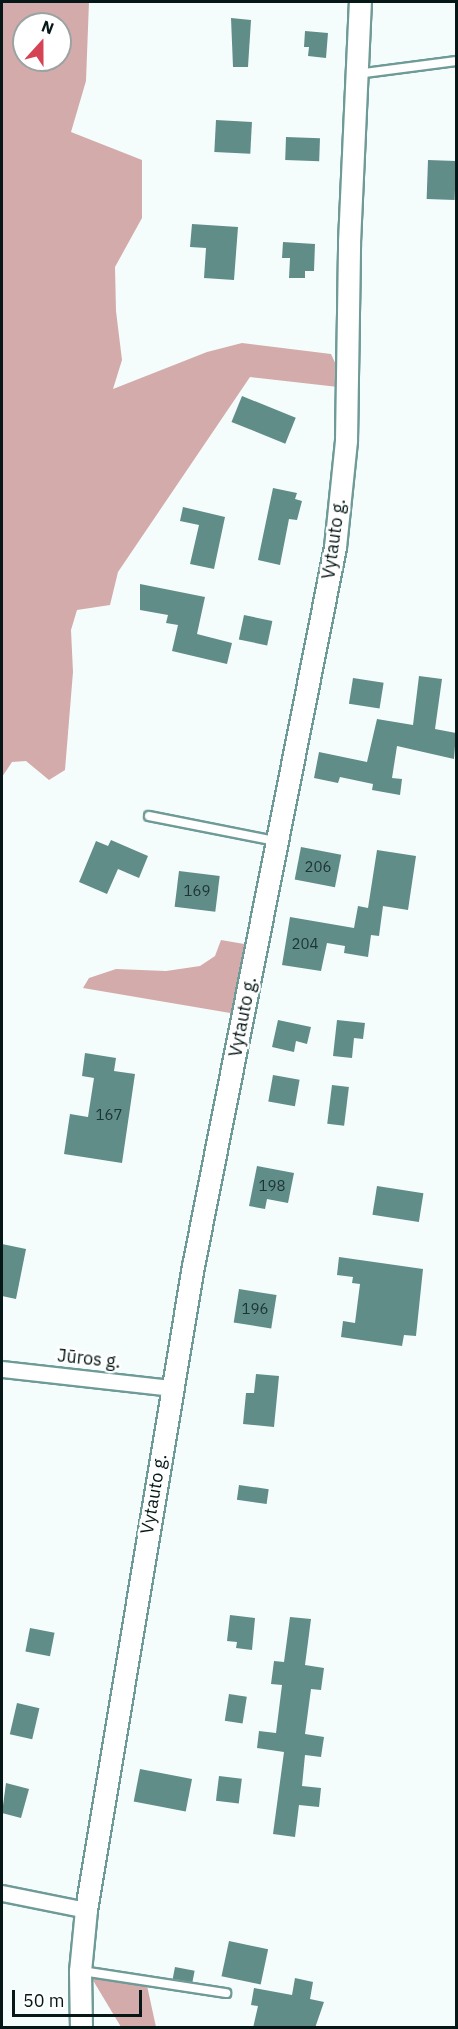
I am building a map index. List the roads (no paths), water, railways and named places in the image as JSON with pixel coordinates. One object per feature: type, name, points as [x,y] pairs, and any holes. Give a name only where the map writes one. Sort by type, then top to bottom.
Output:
[{"type":"main road","name":"Vytauto g.","points":[[81,2028],[80,1971],[86,1910],[172,1388],[277,842],[320,632],[346,440],[360,2]]},
{"type":"street","name":"Jūros g.","points":[[2,1369],[172,1388]]},
{"type":"street","points":[[2,1893],[86,1910]]},
{"type":"lane","points":[[357,74],[456,61]]},
{"type":"lane","points":[[149,816],[277,842]]},
{"type":"lane","points":[[80,1971],[226,1993]]}]
